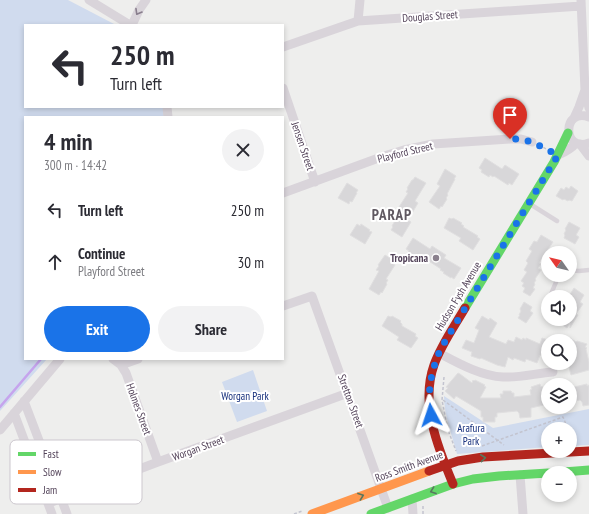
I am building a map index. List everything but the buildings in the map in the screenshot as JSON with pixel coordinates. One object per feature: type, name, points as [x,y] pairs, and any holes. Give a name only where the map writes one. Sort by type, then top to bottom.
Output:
[{"type":"street","points":[[89,0],[129,24]]},
{"type":"street","points":[[132,24],[146,0]]},
{"type":"street","points":[[358,21],[360,0]]},
{"type":"street","points":[[581,3],[585,90],[589,108]]},
{"type":"street","name":"Douglas Street","points":[[284,47],[358,21],[581,3]]},
{"type":"street","points":[[585,90],[580,107],[569,126],[568,133],[571,138],[582,143],[589,156]]},
{"type":"street","name":"Jensen Street","points":[[284,91],[315,182]]},
{"type":"street","points":[[574,118],[583,116],[589,117]]},
{"type":"street","name":"Hudson Fysh Avenue","points":[[453,484],[445,466],[434,428],[429,402],[429,390],[433,367],[448,336],[558,155],[568,133]]},
{"type":"street","name":"Playford Street","points":[[284,193],[384,156],[433,144],[510,139],[521,139],[532,142]]},
{"type":"street","points":[[558,155],[582,143]]},
{"type":"street","name":"Stretton Street","points":[[284,306],[312,296],[388,508]]},
{"type":"street","points":[[439,353],[479,371],[497,376],[512,377],[553,372]]},
{"type":"street","points":[[0,430],[59,360]]},
{"type":"street","name":"Holmes Street","points":[[114,360],[121,365],[126,373],[158,462]]},
{"type":"street","points":[[121,365],[135,360]]},
{"type":"street","name":"Worgan Street","points":[[142,468],[348,393]]},
{"type":"street","points":[[24,401],[39,440]]},
{"type":"street","points":[[14,414],[24,440]]},
{"type":"street","name":"Ross Smith Avenue","points":[[312,514],[382,489],[411,489],[453,484],[490,477],[521,465],[589,450]]},
{"type":"street","name":"Ross Smith Avenue","points":[[371,514],[388,508],[411,489],[445,466],[458,461],[470,459],[521,465],[541,471]]},
{"type":"street","points":[[521,465],[523,514]]},
{"type":"street","name":"Ross Smith Avenue","points":[[577,471],[589,470]]},
{"type":"street","points":[[411,489],[413,514]]},
{"type":"street","points":[[48,504],[52,514]]},
{"type":"street","points":[[63,504],[67,514]]},
{"type":"lane","points":[[528,204],[557,222]]},
{"type":"lane","points":[[577,271],[589,270]]},
{"type":"path","points":[[532,142],[558,155]]},
{"type":"path","points":[[444,377],[442,400],[448,430],[457,454]]},
{"type":"path","points":[[442,400],[505,445]]},
{"type":"path","points":[[550,422],[564,417],[566,422]]},
{"type":"path","points":[[478,447],[541,425]]},
{"type":"path","points":[[422,505],[423,514]]},
{"type":"green space","points":[[0,0],[68,0],[114,24],[24,24],[24,108],[163,108],[164,116],[24,116],[24,360],[46,360],[0,411]]},
{"type":"green space","name":"Worgan Park","points":[[253,370],[267,411],[237,422],[222,382]]},
{"type":"green space","name":"Arafura Park","points":[[444,396],[493,428],[564,414],[577,414],[577,411],[589,409],[589,445],[577,446],[577,422],[541,422],[541,448],[457,454],[444,403]]},
{"type":"waterway","points":[[0,407],[40,360]]},
{"type":"traffic: fast","points":[[465,308],[554,162],[568,133]]},
{"type":"traffic: fast","points":[[577,471],[589,470]]},
{"type":"traffic: fast","points":[[371,514],[453,484],[473,479],[541,473]]},
{"type":"traffic: slow","points":[[312,514],[429,471]]},
{"type":"traffic: jam","points":[[453,484],[442,456],[433,426],[429,395],[430,380],[434,365],[444,343],[465,308]]},
{"type":"traffic: jam","points":[[429,471],[458,461],[483,457],[589,451]]},
{"type":"place","name":"Tropicana","points":[[436,258]]},
{"type":"district","name":"PARAP","points":[[392,214]]},
{"type":"route","points":[[431,415],[429,390],[433,367],[441,348],[558,155],[532,142],[521,139],[510,139]]}]
